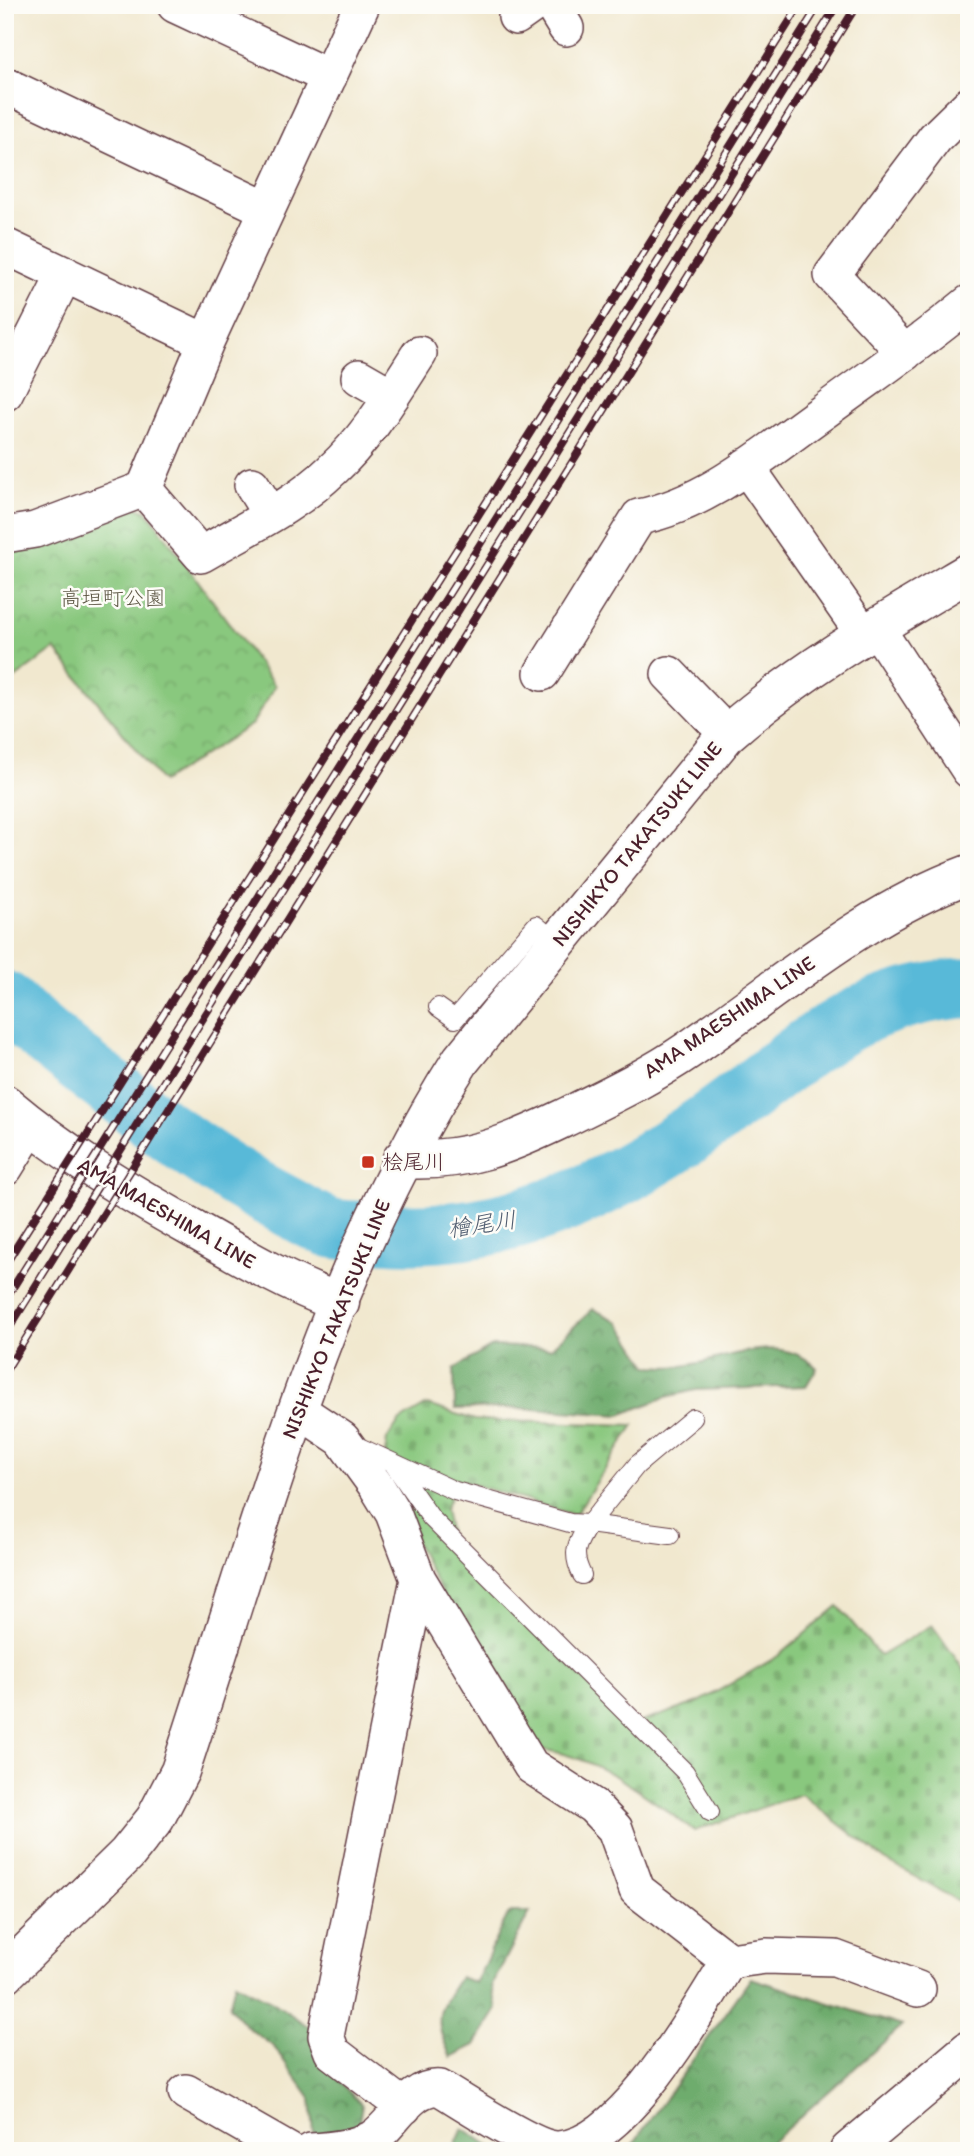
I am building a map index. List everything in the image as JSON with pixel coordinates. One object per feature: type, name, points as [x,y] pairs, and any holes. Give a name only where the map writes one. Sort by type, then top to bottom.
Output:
[{"type":"main road","name":"NISHIKYO TAKATSUKI LINE","points":[[5,1974],[127,1854],[155,1819],[180,1771],[297,1409],[396,1172],[461,1060],[727,734],[760,705],[870,631],[969,572]]},
{"type":"main road","name":"AMA MAESHIMA LINE","points":[[396,1172],[423,1160],[480,1154],[616,1093],[689,1050],[810,961],[881,915],[933,887],[969,874]]},
{"type":"main road","name":"AMA MAESHIMA LINE","points":[[18,1115],[122,1189],[290,1284],[344,1292]]},
{"type":"main road","points":[[849,2151],[969,2050]]},
{"type":"street","points":[[175,5],[329,77]]},
{"type":"street","points":[[5,535],[35,530],[144,489],[206,342],[362,5]]},
{"type":"street","points":[[5,85],[266,209]]},
{"type":"street","points":[[905,353],[832,275],[935,138],[969,104]]},
{"type":"street","points":[[5,246],[206,342]]},
{"type":"street","points":[[5,393],[65,274]]},
{"type":"street","points":[[542,673],[639,517],[666,512],[691,501],[746,466],[905,353],[969,303]]},
{"type":"street","points":[[144,489],[201,555],[270,514],[332,471],[373,425],[419,354]]},
{"type":"street","points":[[359,377],[392,396]]},
{"type":"street","points":[[746,466],[870,631],[969,770]]},
{"type":"street","points":[[253,485],[270,514]]},
{"type":"street","points":[[669,674],[727,734]]},
{"type":"street","points":[[5,1168],[18,1115]]},
{"type":"street","points":[[297,1409],[342,1438],[393,1513],[418,1579],[531,1766],[593,1806],[615,1829],[637,1889],[729,1961],[766,1956],[835,1958],[918,1989]]},
{"type":"street","points":[[404,2107],[332,2052],[326,2036],[418,1579]]},
{"type":"street","points":[[311,2151],[371,2139],[404,2107],[430,2087],[440,2088],[530,2140],[556,2150],[587,2142],[621,2112],[664,2064],[729,1961]]},
{"type":"street","points":[[186,2092],[289,2151]]},
{"type":"lane","points":[[438,1007],[454,1018],[536,925],[556,942]]},
{"type":"lane","points":[[582,1575],[574,1559],[579,1540],[589,1524],[637,1465],[693,1418]]},
{"type":"lane","points":[[342,1438],[394,1465],[481,1499],[570,1523],[670,1535]]},
{"type":"lane","points":[[394,1465],[431,1518],[685,1772],[710,1812]]},
{"type":"green space","name":"高垣町公園","points":[[132,506],[146,510],[275,686],[252,724],[162,782],[55,649],[5,685],[5,551]]},
{"type":"green space","points":[[593,1309],[619,1322],[648,1366],[677,1367],[769,1349],[802,1357],[817,1368],[806,1386],[696,1390],[666,1397],[620,1415],[517,1408],[455,1409],[454,1369],[492,1346],[551,1348]]},
{"type":"green space","points":[[427,1405],[475,1420],[634,1425],[575,1515],[458,1480],[445,1509],[452,1548],[630,1726],[699,1702],[778,1656],[838,1606],[880,1656],[932,1625],[969,1677],[969,1907],[885,1860],[801,1794],[694,1831],[639,1791],[601,1768],[580,1759],[537,1749],[442,1594],[382,1476],[387,1439],[400,1421]]},
{"type":"green space","points":[[510,1912],[530,1912],[492,1985],[497,2009],[475,2045],[451,2057],[439,2024],[442,2008],[460,1977],[475,1983]]},
{"type":"green space","points":[[751,1978],[902,2026],[762,2151],[628,2151]]},
{"type":"green space","points":[[235,1983],[271,2001],[311,2028],[319,2060],[362,2105],[359,2122],[335,2138],[314,2135],[311,2099],[274,2047],[247,2027],[229,2007]]},
{"type":"green space","points":[[463,2128],[497,2151],[453,2151]]},
{"type":"waterway","name":"檜尾川","points":[[5,1001],[59,1048],[156,1122],[216,1165],[259,1191],[331,1228],[422,1234],[466,1230],[509,1221],[551,1208],[591,1191],[670,1148],[799,1054],[858,1017],[890,1003],[927,993],[969,988]]},
{"type":"railway","points":[[5,1265],[800,5]]},
{"type":"railway","points":[[5,1300],[819,5]]},
{"type":"railway","points":[[5,1335],[837,5]]},
{"type":"railway","points":[[5,1372],[857,5]]},
{"type":"place","name":"桧尾川","points":[[368,1162]]}]
